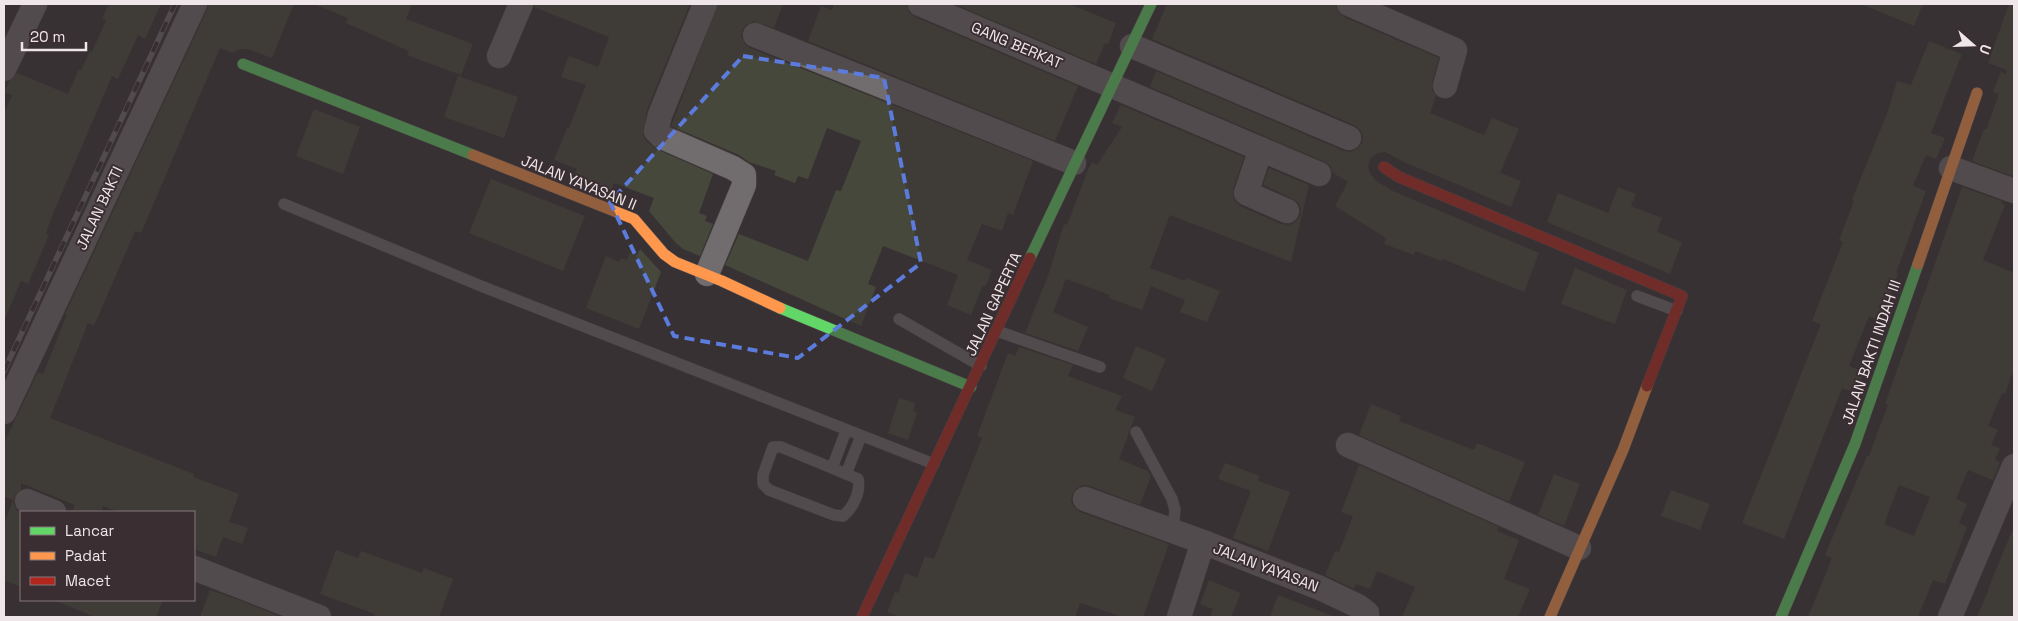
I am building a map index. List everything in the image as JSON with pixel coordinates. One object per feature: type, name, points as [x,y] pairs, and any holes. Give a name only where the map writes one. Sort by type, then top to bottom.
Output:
[{"type":"street","points":[[4,69],[35,4]]},
{"type":"street","name":"JALAN BAKTI","points":[[4,412],[195,4]]},
{"type":"street","points":[[499,56],[520,4]]},
{"type":"street","points":[[705,4],[660,114],[656,132],[662,137],[733,168],[744,175],[744,186],[707,274]]},
{"type":"street","name":"GANG BERKAT","points":[[920,4],[1319,174]]},
{"type":"street","name":"JALAN GAPERTA","points":[[862,617],[981,366],[1074,163],[1152,4]]},
{"type":"street","points":[[1349,4],[1455,50],[1445,86]]},
{"type":"street","points":[[755,35],[1074,163]]},
{"type":"street","points":[[1132,46],[1349,138]]},
{"type":"street","name":"JALAN YAYASAN II","points":[[243,64],[634,219],[644,226],[669,258],[677,264],[707,274],[772,306],[837,334],[971,387]]},
{"type":"street","name":"JALAN BAKTI INDAH III","points":[[1781,617],[1855,444],[1977,93]]},
{"type":"street","points":[[1260,149],[1246,193],[1287,211]]},
{"type":"street","points":[[1384,167],[1408,181],[1682,295],[1623,450],[1550,617]]},
{"type":"street","points":[[1951,168],[2014,191]]},
{"type":"street","points":[[1348,445],[1579,548]]},
{"type":"street","points":[[1950,617],[2014,466]]},
{"type":"street","points":[[1085,499],[1203,542]]},
{"type":"street","points":[[27,501],[52,511]]},
{"type":"street","name":"JALAN YAYASAN","points":[[1179,617],[1203,542],[1320,588],[1358,606],[1367,613],[1367,617]]},
{"type":"street","points":[[195,568],[319,617]]},
{"type":"lane","points":[[284,204],[490,289],[846,431],[934,464]]},
{"type":"lane","points":[[1637,296],[1677,311]]},
{"type":"lane","points":[[899,319],[981,366]]},
{"type":"lane","points":[[997,331],[1100,367]]},
{"type":"lane","points":[[832,468],[846,431]]},
{"type":"lane","points":[[1136,432],[1172,499],[1174,510],[1173,530]]},
{"type":"lane","points":[[846,474],[861,436]]},
{"type":"lane","points":[[773,447],[780,447],[832,468],[858,479],[860,486],[849,511],[843,516],[834,515],[769,490],[763,484],[763,476],[773,447]]},
{"type":"highlighted area","points":[[743,56],[884,78],[921,263],[798,358],[674,336],[610,202]]},
{"type":"building","points":[[109,4],[161,4],[145,39],[138,35],[118,79],[112,76],[52,216],[46,233],[49,235],[28,284],[21,281],[4,321],[4,113],[12,95],[4,92],[9,82],[17,73],[68,94],[79,69],[81,70],[90,51],[92,52],[106,20],[102,19]]},
{"type":"building","points":[[209,4],[294,4],[272,58],[248,49],[240,49],[232,53],[220,48],[141,233],[135,231],[94,326],[88,323],[50,418],[194,474],[193,477],[239,494],[229,522],[248,528],[242,544],[223,537],[216,557],[195,549],[195,511],[116,511],[103,506],[101,511],[72,511],[75,505],[21,483],[21,489],[15,495],[13,502],[20,512],[20,587],[4,580],[4,525],[13,500],[4,496],[4,443],[38,372],[43,374],[67,314],[65,314]]},
{"type":"building","points":[[314,4],[412,4],[406,19],[473,44],[461,75],[407,55],[409,51],[346,23],[348,18]]},
{"type":"building","points":[[535,4],[690,4],[647,110],[643,134],[646,141],[656,149],[713,174],[699,213],[707,216],[705,221],[713,224],[700,256],[683,249],[675,242],[649,211],[654,198],[614,183],[610,193],[573,178],[577,169],[554,160],[586,85],[561,77],[569,56],[598,67],[609,37],[534,7]]},
{"type":"building","points":[[718,4],[783,4],[774,28],[754,21],[746,25],[742,30],[741,36],[745,44],[750,48],[1033,161],[1013,215],[1008,213],[1002,231],[982,224],[967,260],[992,270],[986,286],[983,285],[971,315],[947,305],[958,275],[883,246],[868,284],[876,287],[861,326],[725,265],[739,234],[808,261],[836,190],[841,191],[861,141],[827,128],[808,179],[798,176],[795,183],[774,175],[776,171],[749,162],[739,155],[671,126]]},
{"type":"building","points":[[834,4],[907,4],[909,12],[915,17],[1078,86],[1055,141],[808,41],[821,6],[832,10]]},
{"type":"building","points":[[954,4],[1069,4],[1116,23],[1108,44],[1105,43],[1096,64]]},
{"type":"building","points":[[1167,4],[1336,4],[1338,12],[1344,17],[1439,58],[1432,83],[1432,90],[1436,96],[1430,113],[1484,135],[1492,118],[1519,129],[1500,173],[1521,181],[1511,207],[1406,163],[1385,152],[1378,153],[1371,158],[1368,166],[1370,173],[1375,180],[1393,191],[1539,253],[1524,292],[1443,259],[1442,261],[1415,251],[1414,255],[1384,244],[1386,238],[1335,206],[1348,182],[1333,173],[1330,166],[1325,162],[1150,87],[1156,71],[1344,151],[1350,152],[1357,149],[1362,143],[1363,136],[1354,125],[1152,39]]},
{"type":"building","points":[[1861,4],[1923,4],[1914,26]]},
{"type":"building","points":[[2009,4],[2014,4],[2014,51],[2012,57],[2014,57],[2014,169],[2012,176],[1972,161],[1999,94],[1993,92],[2001,72],[2006,74],[2007,70],[1988,63]]},
{"type":"building","points":[[1929,41],[1962,54],[1931,133],[1945,138],[1936,159],[1926,155],[1913,186],[1926,191],[1896,273],[1898,273],[1881,321],[1869,316],[1849,366],[1864,372],[1856,393],[1842,388],[1784,539],[1742,523],[1821,324],[1812,321],[1843,242],[1839,240],[1854,201],[1852,200],[1888,111],[1897,81],[1911,85]]},
{"type":"building","points":[[458,76],[518,97],[504,138],[444,117]]},
{"type":"building","points":[[1121,105],[1244,157],[1233,189],[1235,201],[1240,206],[1281,224],[1289,225],[1295,222],[1300,216],[1301,209],[1293,199],[1263,185],[1269,168],[1309,185],[1291,262],[1170,215],[1150,268],[1185,281],[1186,278],[1220,291],[1207,322],[1180,312],[1185,300],[1151,286],[1142,310],[1109,298],[1110,295],[1066,279],[1053,312],[1088,327],[1078,351],[1025,333],[1049,273],[1064,224],[1067,225],[1088,170],[1092,162],[1097,165],[1122,127],[1112,123]]},
{"type":"building","points":[[314,109],[360,127],[343,174],[296,156]]},
{"type":"building","points":[[491,179],[585,216],[563,271],[469,233]]},
{"type":"building","points":[[1618,187],[1636,194],[1631,206],[1662,218],[1657,232],[1682,242],[1670,274],[1547,222],[1558,193],[1608,213]]},
{"type":"building","points":[[1962,187],[2002,201],[2001,204],[2005,205],[1983,260],[2014,273],[2014,368],[2005,394],[2002,393],[1988,426],[1998,430],[1991,445],[2000,448],[1995,460],[2000,462],[1993,480],[1968,470],[1956,499],[1967,504],[1959,523],[1967,527],[1945,584],[1933,580],[1918,617],[1808,617],[1832,558],[1825,555],[1867,456],[1869,456],[1888,405],[1885,404]],"holes":[[[1899,485],[1930,497],[1914,536],[1884,524]]]},
{"type":"building","points":[[640,249],[661,272],[639,329],[586,308],[606,256],[619,262],[621,258],[627,260],[630,252],[637,255]]},
{"type":"building","points":[[1575,268],[1627,290],[1615,324],[1561,304]]},
{"type":"building","points":[[1136,346],[1166,359],[1152,391],[1123,378]]},
{"type":"building","points":[[1019,347],[1073,365],[1068,376],[1122,396],[1115,410],[1135,417],[1119,459],[1148,471],[1151,476],[1140,505],[1083,485],[1076,489],[1071,501],[1080,512],[1169,544],[1143,617],[1123,617],[1080,603],[1075,617],[899,617],[887,612],[895,592],[898,593],[905,573],[917,578],[925,556],[934,559],[982,438],[977,436],[1008,353],[1015,356]]},
{"type":"building","points":[[899,398],[915,403],[913,411],[917,413],[908,440],[888,433]]},
{"type":"building","points":[[1371,404],[1401,416],[1399,421],[1474,450],[1477,443],[1525,462],[1509,502],[1359,435]]},
{"type":"building","points":[[1225,463],[1260,476],[1258,481],[1290,492],[1268,551],[1233,538],[1251,491],[1218,479]]},
{"type":"building","points":[[1359,465],[1499,527],[1497,531],[1519,540],[1504,579],[1530,589],[1518,617],[1402,617],[1415,587],[1377,571],[1370,589],[1356,584],[1354,589],[1325,575],[1335,551],[1339,552],[1353,516],[1341,512]]},
{"type":"building","points":[[1554,474],[1580,484],[1564,526],[1538,515]]},
{"type":"building","points":[[1671,490],[1710,504],[1700,530],[1661,516]]},
{"type":"building","points":[[2014,526],[2014,617],[1977,617],[1989,589]]},
{"type":"building","points":[[336,550],[358,558],[361,551],[422,573],[424,568],[453,579],[439,617],[373,617],[375,614],[320,594]]},
{"type":"building","points":[[1209,580],[1241,593],[1231,617],[1210,617],[1213,609],[1200,604]]},
{"type":"building","points":[[210,590],[239,600],[282,617],[200,617]]},
{"type":"building","points":[[1278,595],[1333,616],[1270,617]]},
{"type":"building","points":[[56,601],[163,601],[156,617],[95,617]]},
{"type":"railway","points":[[4,371],[175,4]]},
{"type":"traffic: fast","points":[[1030,258],[1151,4]]},
{"type":"traffic: fast","points":[[243,64],[473,155]]},
{"type":"traffic: fast","points":[[1781,617],[1855,444],[1918,264]]},
{"type":"traffic: fast","points":[[780,308],[971,387]]},
{"type":"traffic: slow","points":[[1918,264],[1977,93]]},
{"type":"traffic: slow","points":[[473,155],[634,219],[664,254],[675,262],[780,308]]},
{"type":"traffic: slow","points":[[1550,617],[1623,450],[1647,386]]},
{"type":"traffic: jam","points":[[1384,167],[1399,177],[1682,296],[1647,386]]},
{"type":"traffic: jam","points":[[862,617],[1030,258]]}]
